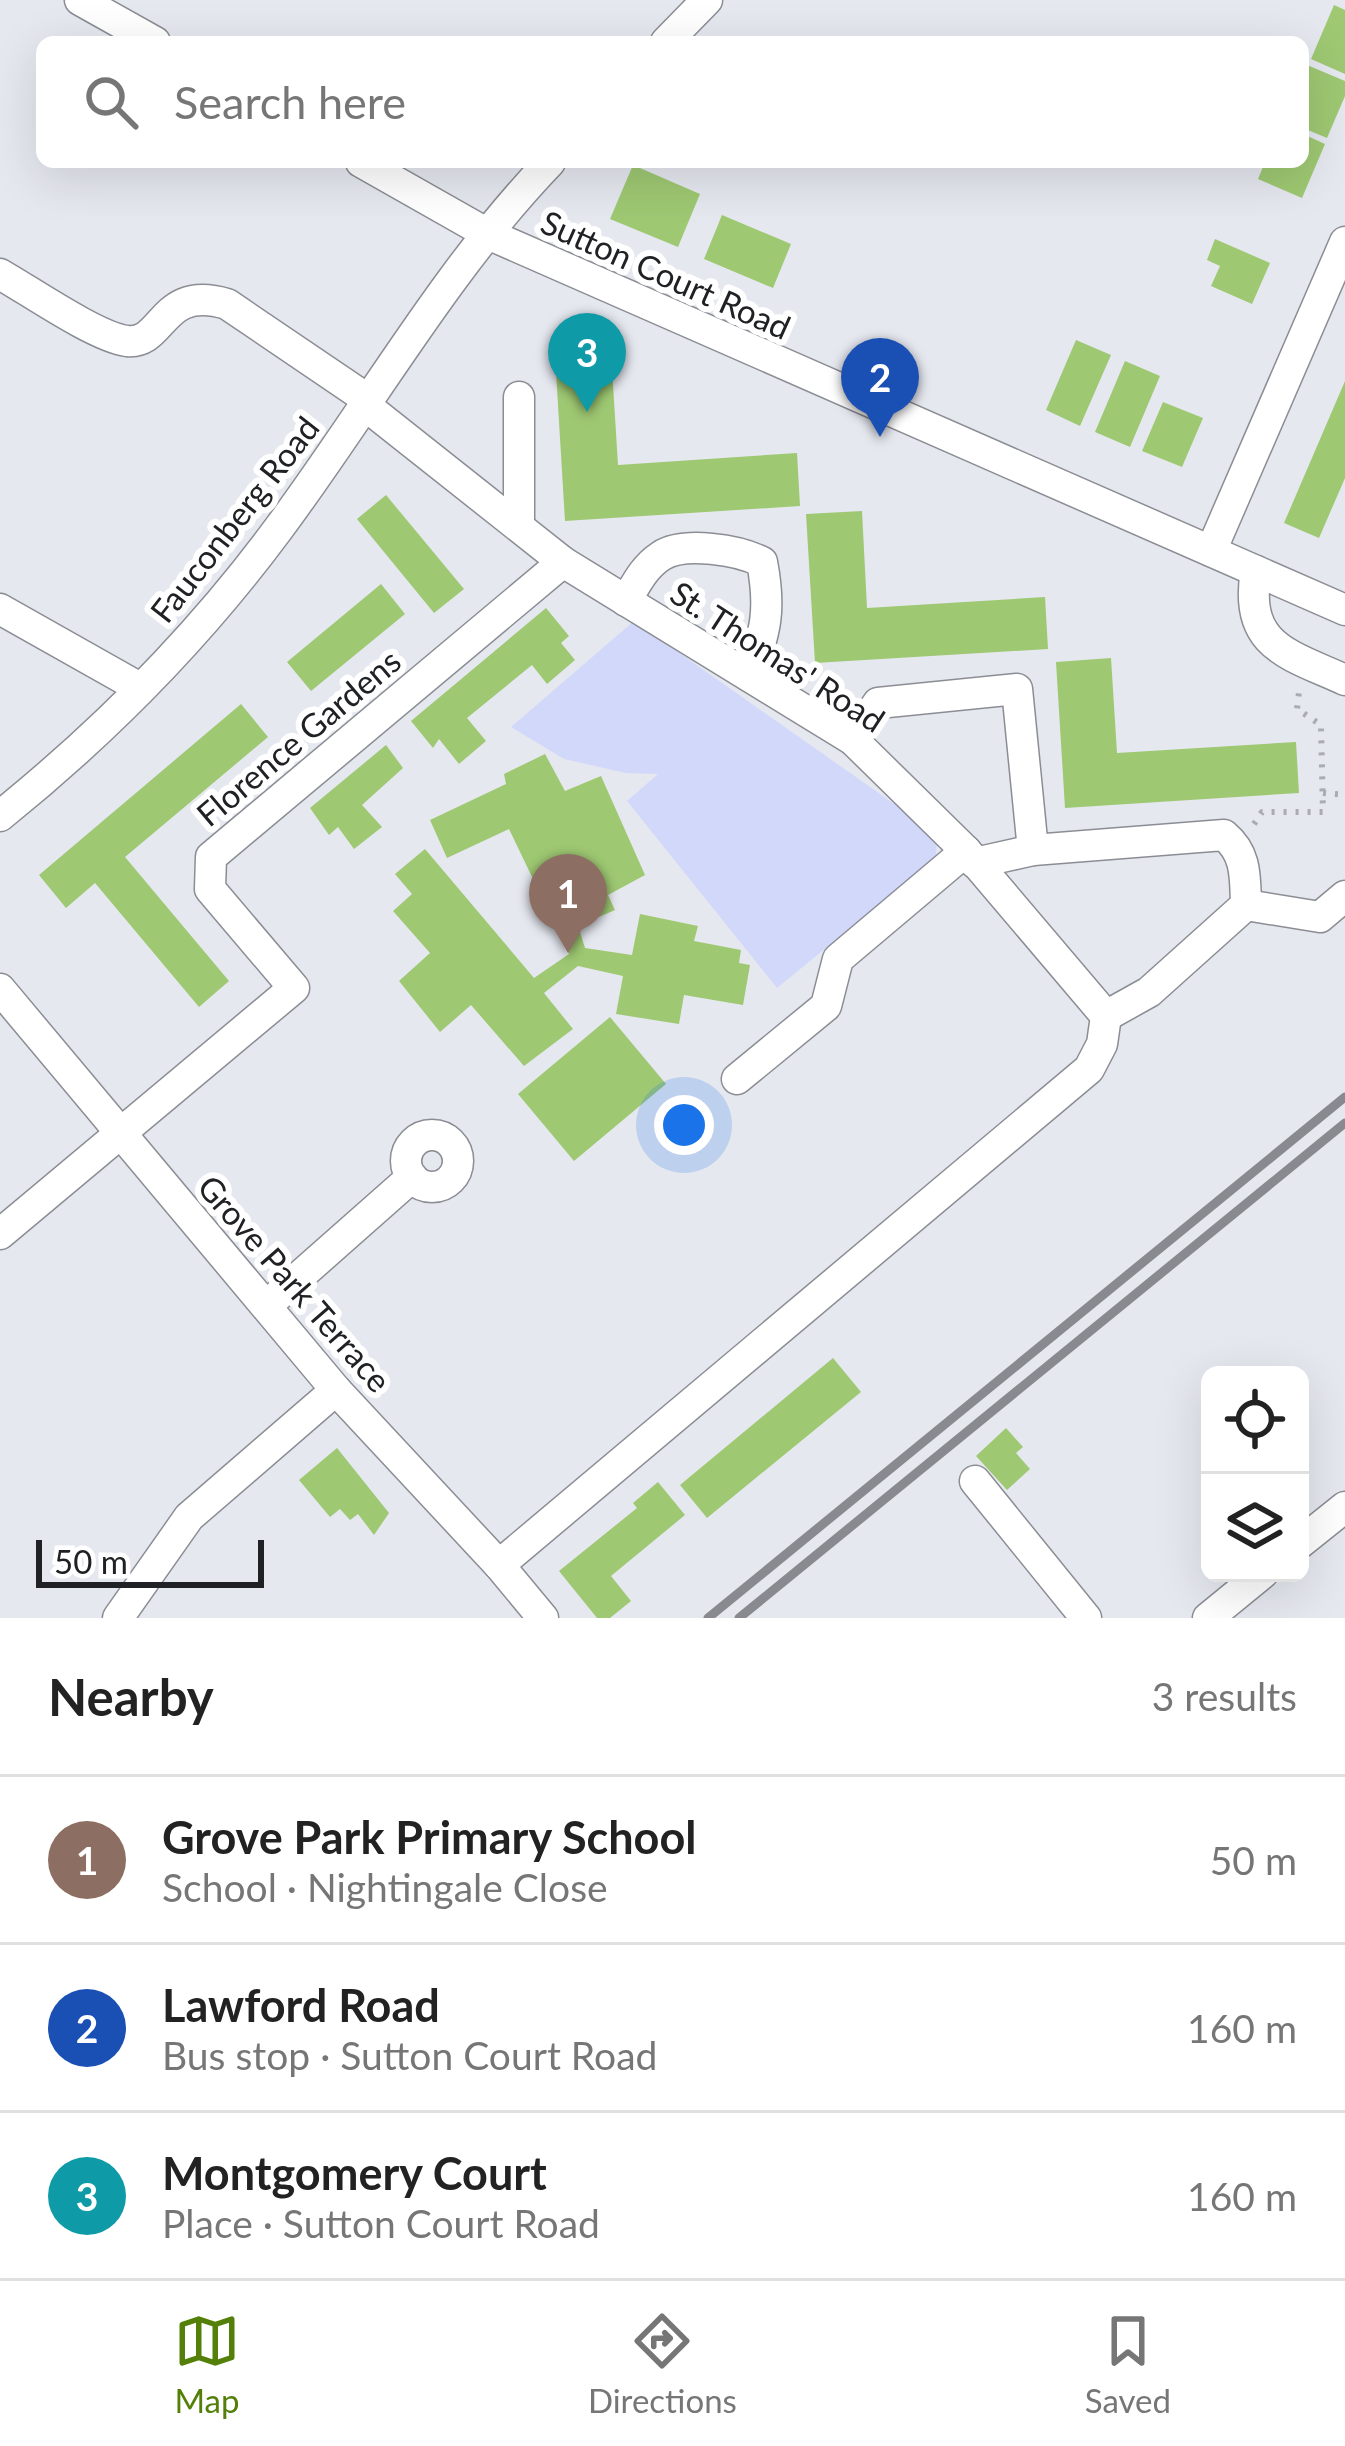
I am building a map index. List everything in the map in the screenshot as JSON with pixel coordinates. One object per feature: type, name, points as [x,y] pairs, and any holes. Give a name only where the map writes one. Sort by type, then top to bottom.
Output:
[{"type":"street","points":[[80,0],[144,36]]},
{"type":"street","points":[[672,36],[707,0]]},
{"type":"street","name":"Sutton Court Road","points":[[372,168],[488,234],[1345,610]]},
{"type":"street","name":"Fauconberg Road","points":[[0,816],[140,688],[276,532],[488,234],[545,168]]},
{"type":"street","points":[[1211,551],[1345,242]]},
{"type":"street","name":"St. Thomas' Road","points":[[0,274],[128,341],[142,339],[190,299],[202,297],[226,304],[368,404],[563,562],[853,740],[971,857],[1106,1016]]},
{"type":"street","points":[[519,397],[519,526]]},
{"type":"street","points":[[626,601],[643,571],[665,553],[740,550],[762,562],[769,597],[766,632],[749,676]]},
{"type":"street","name":"Florence Gardens","points":[[120,1134],[294,988],[210,889],[211,857],[563,562]]},
{"type":"street","points":[[1256,572],[1251,600],[1254,620],[1278,649],[1345,680]]},
{"type":"street","points":[[0,608],[140,688]]},
{"type":"street","points":[[853,740],[878,703],[1017,689],[1033,850]]},
{"type":"street","points":[[499,1565],[1089,1070],[1102,1044],[1106,1016],[1149,992],[1246,905],[1239,847],[1224,835],[971,857],[838,959],[826,1006],[737,1078]]},
{"type":"street","points":[[1246,905],[1320,917],[1345,896]]},
{"type":"street","name":"Grove Park Terrace","points":[[3,999],[336,1390],[543,1618]]},
{"type":"street","points":[[0,1234],[120,1134]]},
{"type":"street","points":[[266,1306],[412,1177]]},
{"type":"street","points":[[118,1618],[189,1517],[336,1390]]},
{"type":"street","points":[[975,1481],[1086,1618]]},
{"type":"street","points":[[1309,1536],[1345,1507]]},
{"type":"street","points":[[1208,1618],[1252,1582]]},
{"type":"path","points":[[1239,847],[1262,812],[1323,812],[1321,724],[1297,710],[1302,660]]},
{"type":"path","points":[[1323,793],[1345,795]]},
{"type":"shaded area","points":[[634,621],[937,834],[936,858],[777,988],[627,801],[658,774],[626,773],[564,759],[511,727]]},
{"type":"building","points":[[1334,5],[1345,10],[1345,74],[1311,59]]},
{"type":"building","points":[[1309,66],[1345,81],[1345,96],[1327,138],[1309,130]]},
{"type":"building","points":[[1309,137],[1325,144],[1302,198],[1258,179],[1263,168],[1309,168]]},
{"type":"building","points":[[632,168],[700,194],[678,247],[610,219]]},
{"type":"building","points":[[722,215],[791,244],[773,288],[704,259]]},
{"type":"building","points":[[1215,239],[1270,263],[1252,304],[1211,286],[1220,266],[1207,260]]},
{"type":"building","points":[[1076,340],[1111,355],[1080,426],[1046,410]]},
{"type":"building","points":[[1125,361],[1160,376],[1130,447],[1095,432]]},
{"type":"building","points":[[612,368],[618,465],[797,453],[800,506],[565,521],[556,372]]},
{"type":"building","points":[[1345,381],[1345,478],[1319,538],[1284,523]]},
{"type":"building","points":[[1163,402],[1203,418],[1182,467],[1142,451]]},
{"type":"building","points":[[386,495],[464,589],[434,613],[357,519]]},
{"type":"building","points":[[862,511],[867,608],[1045,597],[1048,649],[815,663],[806,514]]},
{"type":"building","points":[[381,584],[405,614],[311,691],[287,662]]},
{"type":"building","points":[[546,608],[569,636],[561,643],[575,660],[547,684],[532,665],[467,718],[486,741],[459,764],[439,739],[433,748],[411,721]]},
{"type":"building","points":[[1111,658],[1117,753],[1296,742],[1299,793],[1065,808],[1056,662]]},
{"type":"building","points":[[241,704],[268,737],[125,857],[229,981],[199,1007],[95,883],[66,908],[39,875]]},
{"type":"building","points":[[386,745],[403,768],[362,805],[382,827],[354,849],[338,827],[329,835],[310,808]]},
{"type":"building","points":[[545,754],[565,791],[601,776],[645,875],[608,895],[615,910],[578,926],[585,948],[632,955],[640,914],[698,926],[694,941],[741,950],[739,963],[750,965],[743,1005],[684,995],[679,1024],[616,1014],[623,976],[578,966],[544,993],[573,1029],[524,1066],[471,1005],[440,1032],[399,981],[430,953],[393,911],[412,894],[395,874],[425,849],[534,978],[569,954],[509,829],[447,858],[430,820],[506,784],[504,774]]},
{"type":"building","points":[[610,1017],[666,1084],[574,1161],[518,1094]]},
{"type":"building","points":[[833,1358],[861,1392],[707,1518],[680,1485]]},
{"type":"building","points":[[1006,1428],[1023,1447],[1016,1453],[1030,1469],[1007,1490],[976,1456]]},
{"type":"building","points":[[337,1448],[389,1513],[374,1535],[358,1514],[350,1520],[340,1509],[330,1517],[299,1480]]},
{"type":"building","points":[[658,1482],[685,1515],[611,1576],[631,1601],[610,1618],[597,1618],[559,1571],[637,1508],[633,1503]]},
{"type":"railway","points":[[708,1618],[1345,1097]]},
{"type":"railway","points":[[739,1618],[1345,1123]]},
{"type":"place","name":"Montgomery Court","points":[[587,412]]},
{"type":"place","name":"Lawford Road","points":[[880,437]]},
{"type":"place","name":"Grove Park Primary School","points":[[568,953]]}]
